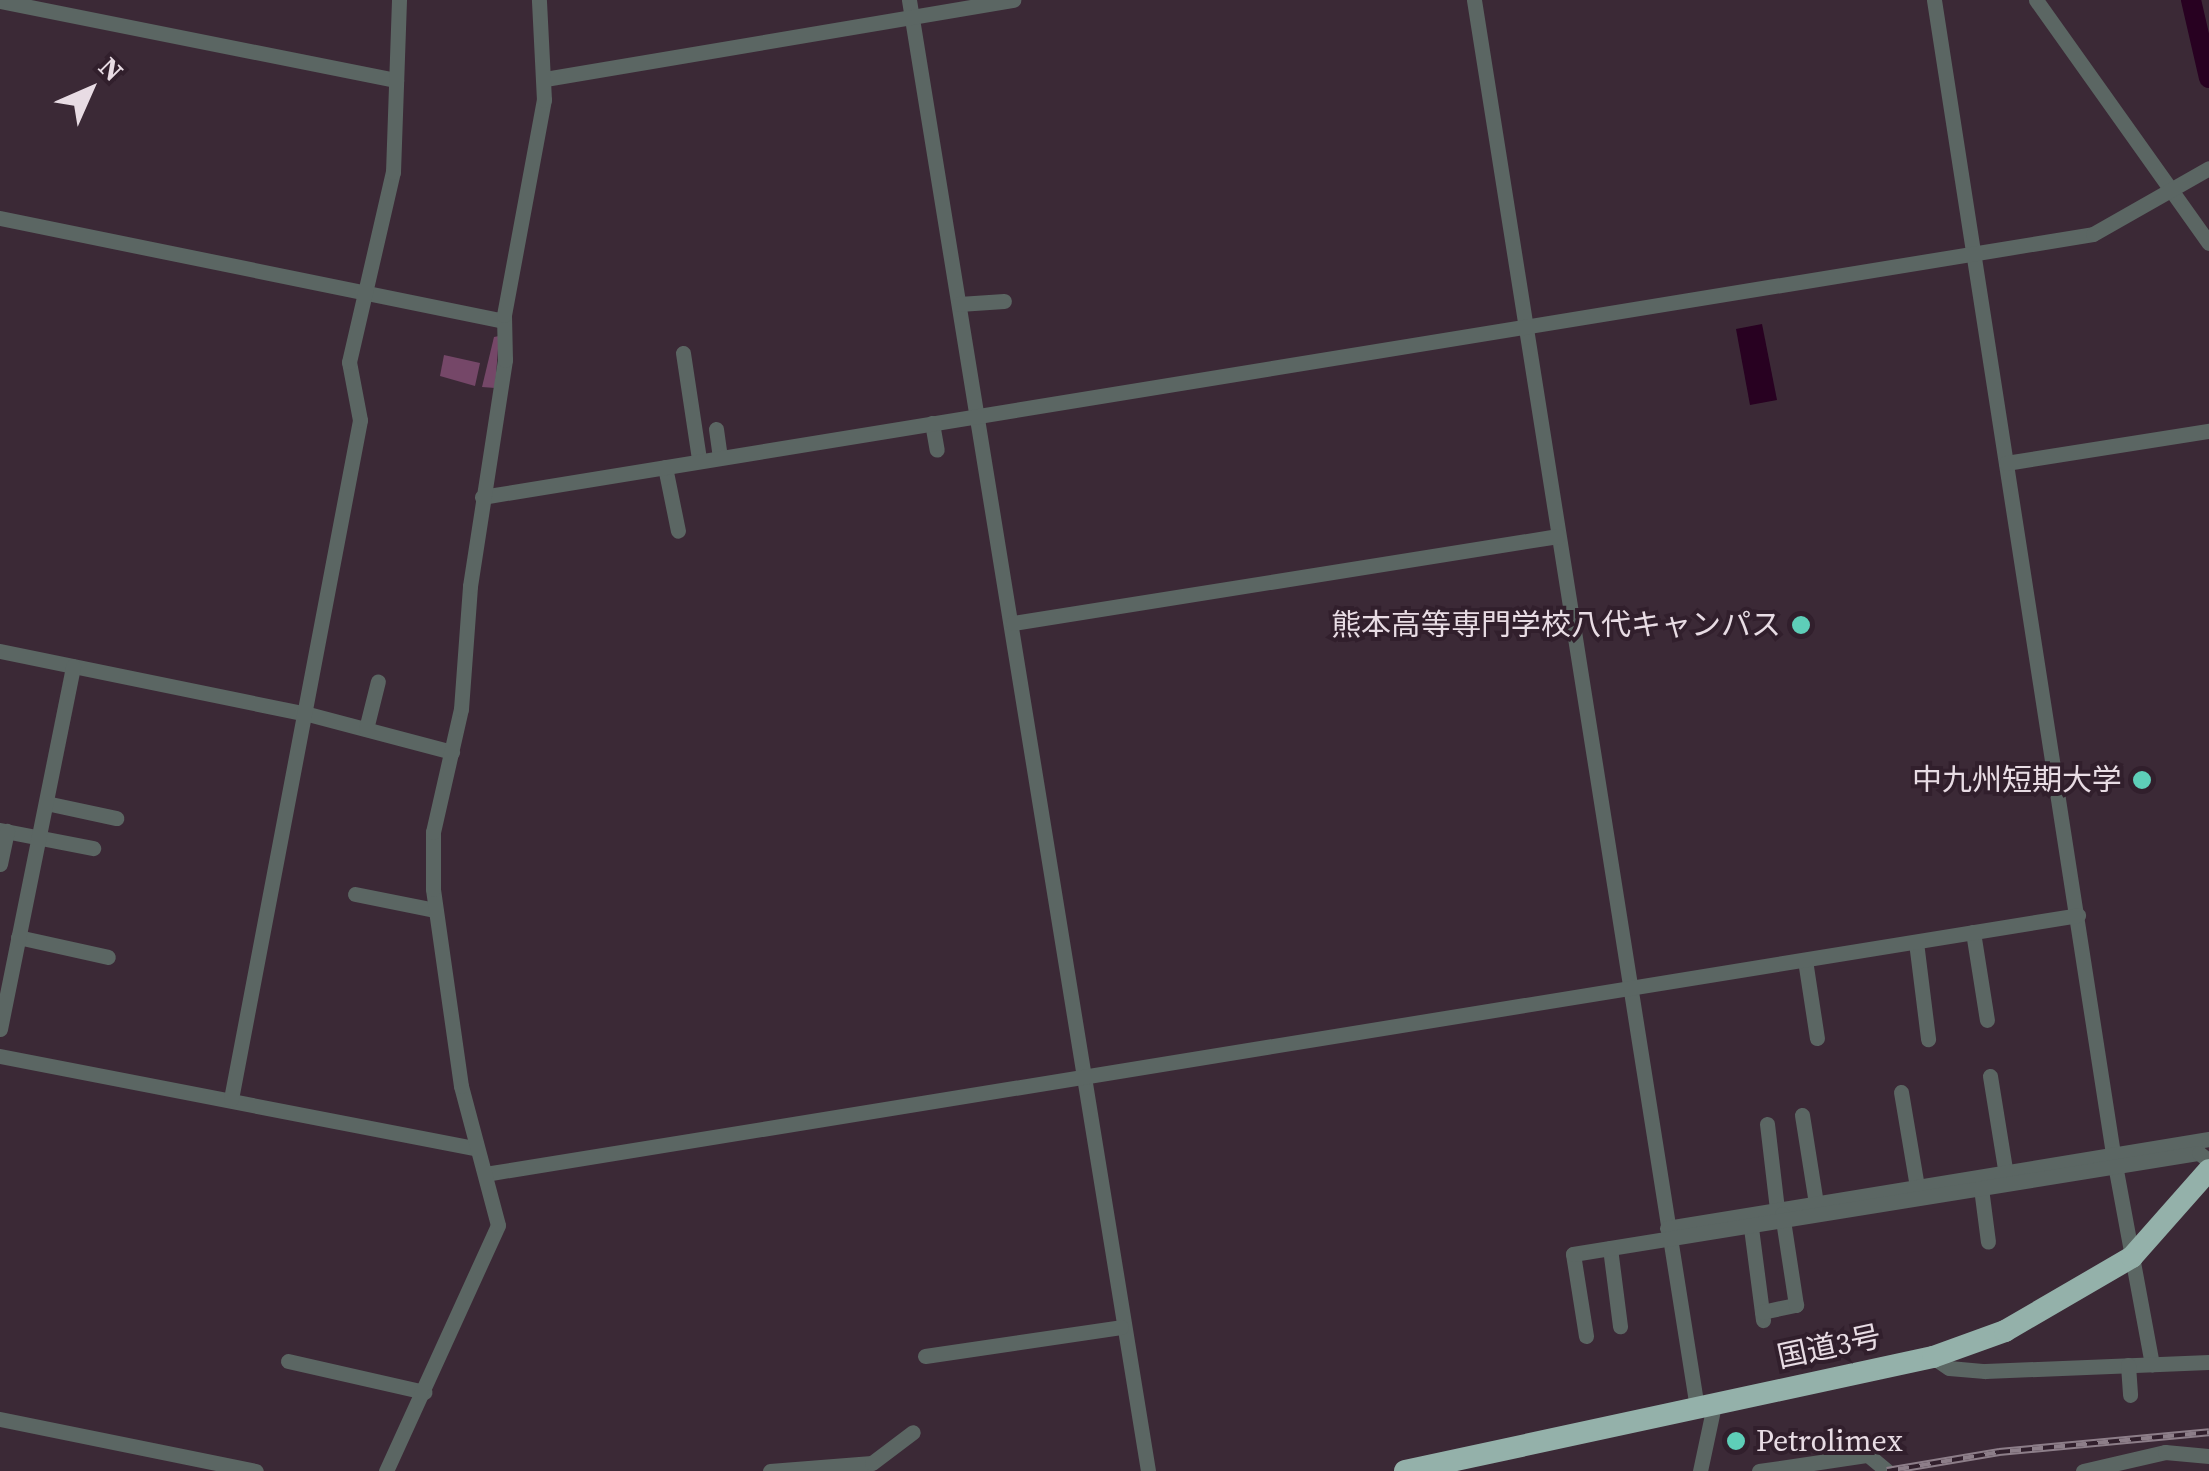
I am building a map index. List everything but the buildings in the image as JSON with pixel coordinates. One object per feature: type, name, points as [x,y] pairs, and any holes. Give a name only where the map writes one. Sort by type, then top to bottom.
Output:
[{"type":"highway","name":"国道3号","points":[[1404,1471],[1934,1357],[2053,1308],[2132,1257],[2203,1153]]},
{"type":"street","points":[[230,1098],[308,714],[360,420],[350,362],[393,172],[399,0]]},
{"type":"street","points":[[386,1471],[495,1238],[496,1204],[473,1148],[435,910],[433,832],[452,752],[482,497],[504,360],[504,321],[545,80],[540,0]]},
{"type":"street","points":[[545,80],[910,8],[1013,0]]},
{"type":"street","points":[[1474,0],[1668,1234],[1706,1407],[1700,1471]]},
{"type":"street","points":[[1934,0],[2114,1160],[2152,1364]]},
{"type":"street","points":[[2036,0],[2209,243]]},
{"type":"street","points":[[0,1],[396,80]]},
{"type":"street","points":[[910,8],[1013,623],[1121,1327],[1148,1471]]},
{"type":"street","points":[[482,497],[2093,234],[2206,170]]},
{"type":"street","points":[[0,218],[504,321]]},
{"type":"street","points":[[959,304],[1004,301]]},
{"type":"street","points":[[682,353],[699,460]]},
{"type":"street","points":[[932,422],[937,450]]},
{"type":"street","points":[[716,429],[720,456]]},
{"type":"street","points":[[2006,463],[2209,431]]},
{"type":"street","points":[[664,467],[678,531]]},
{"type":"street","points":[[1013,623],[1558,536]]},
{"type":"street","points":[[0,651],[308,714],[452,752]]},
{"type":"street","points":[[0,1029],[72,666]]},
{"type":"street","points":[[366,729],[378,681]]},
{"type":"street","points":[[46,803],[116,818]]},
{"type":"street","points":[[0,864],[4,830],[93,848]]},
{"type":"street","points":[[355,894],[435,910]]},
{"type":"street","points":[[485,1174],[2078,915]]},
{"type":"street","points":[[1973,932],[1987,1020]]},
{"type":"street","points":[[18,938],[108,957]]},
{"type":"street","points":[[1916,942],[1928,1039]]},
{"type":"street","points":[[1805,960],[1817,1038]]},
{"type":"street","points":[[0,1056],[473,1148]]},
{"type":"street","points":[[1990,1076],[2006,1178]]},
{"type":"street","points":[[1901,1092],[1917,1187]]},
{"type":"street","points":[[1802,1115],[1816,1203]]},
{"type":"street","points":[[1750,1220],[1763,1316],[1796,1304],[1767,1124]]},
{"type":"street","points":[[1780,1212],[2114,1160],[2203,1153]]},
{"type":"street","points":[[1586,1336],[1573,1254],[1750,1220],[1816,1203],[1917,1187],[1981,1188],[2006,1178]]},
{"type":"street","points":[[1981,1188],[1988,1242]]},
{"type":"street","points":[[1610,1248],[1620,1326]]},
{"type":"street","points":[[925,1356],[1121,1327]]},
{"type":"street","points":[[1934,1357],[1948,1368],[1985,1371],[2209,1362]]},
{"type":"street","points":[[288,1361],[425,1392]]},
{"type":"street","points":[[2128,1366],[2130,1395]]},
{"type":"street","points":[[0,1419],[256,1471]]},
{"type":"street","points":[[770,1471],[872,1467],[913,1432]]},
{"type":"street","points":[[2083,1471],[2164,1452],[2209,1456]]},
{"type":"street","points":[[1759,1471],[1868,1455],[1887,1471]]},
{"type":"shaded area","points":[[1762,324],[1777,400],[1750,405],[1736,329]]},
{"type":"shaded area","points":[[499,336],[495,388],[482,387],[494,337]]},
{"type":"shaded area","points":[[444,355],[480,363],[475,386],[440,376]]},
{"type":"waterway","points":[[2191,0],[2209,78]]},
{"type":"railway","points":[[1887,1471],[1999,1452],[2209,1432]]},
{"type":"place","name":"熊本高等専門学校八代キャンパス","points":[[1801,625]]},
{"type":"place","name":"中九州短期大学","points":[[2142,780]]},
{"type":"place","name":"Petrolimex","points":[[1736,1441]]}]
